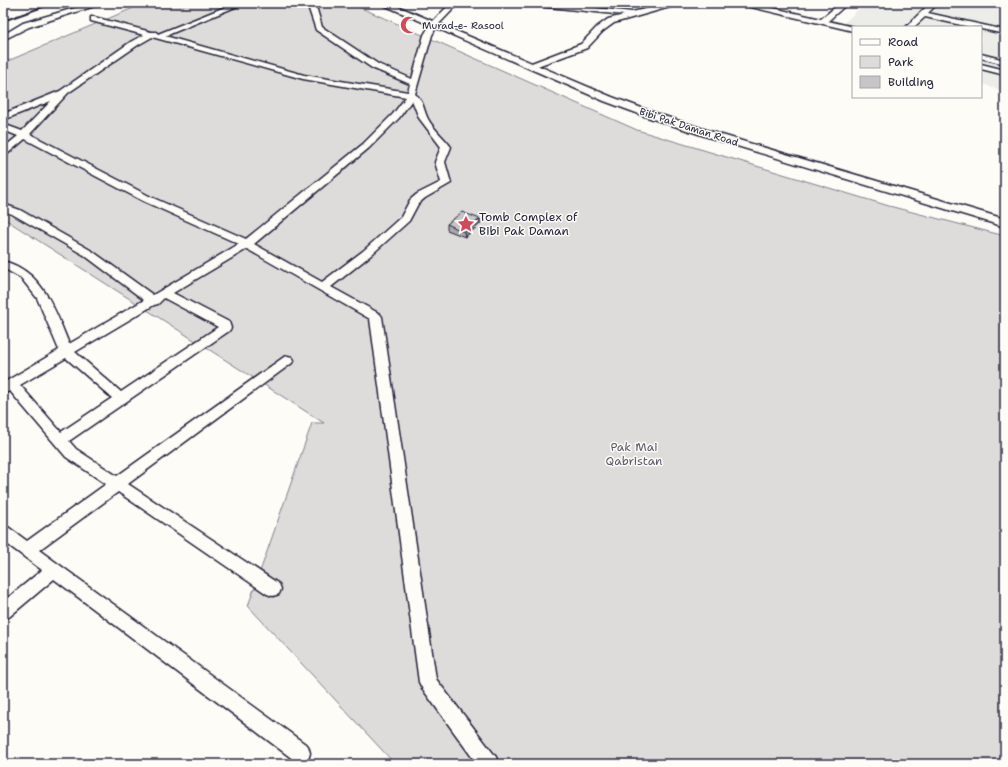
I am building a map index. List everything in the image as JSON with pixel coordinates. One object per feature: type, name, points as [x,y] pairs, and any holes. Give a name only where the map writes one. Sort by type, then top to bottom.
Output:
[{"type":"street","points":[[3,38],[26,25],[100,3]]},
{"type":"street","points":[[3,117],[65,91],[135,43],[241,3]]},
{"type":"street","points":[[311,3],[319,28],[375,66],[415,83]]},
{"type":"street","name":"Bibi Pak Daman Road","points":[[383,3],[608,99],[654,116],[725,139],[1005,223]]},
{"type":"street","points":[[273,589],[71,453],[7,387],[66,351],[154,301],[247,244],[366,146],[396,116],[410,96],[428,36],[434,25],[455,3]]},
{"type":"street","points":[[529,3],[633,14]]},
{"type":"street","points":[[532,66],[584,46],[600,29],[611,21],[633,14],[680,3]]},
{"type":"street","points":[[692,3],[703,3]]},
{"type":"street","points":[[742,3],[762,5],[852,29]]},
{"type":"street","points":[[822,22],[844,3]]},
{"type":"street","points":[[911,26],[934,3]]},
{"type":"street","points":[[923,14],[977,26]]},
{"type":"street","points":[[94,19],[157,35],[303,77],[416,98],[418,108],[427,124],[446,147],[440,162],[446,183],[421,196],[414,202],[405,219],[367,253],[323,286]]},
{"type":"street","points":[[982,27],[1005,32]]},
{"type":"street","points":[[982,56],[1005,62]]},
{"type":"street","points":[[982,66],[1005,73]]},
{"type":"street","points":[[3,152],[24,135],[65,91]]},
{"type":"street","points":[[3,126],[24,135],[147,199],[247,244],[376,317],[428,682],[489,764]]},
{"type":"street","points":[[3,207],[16,212],[88,253],[154,301]]},
{"type":"street","points":[[3,264],[25,275],[34,283],[43,297],[66,351],[121,399]]},
{"type":"street","points":[[60,440],[226,326],[165,294]]},
{"type":"street","points":[[27,550],[288,360]]},
{"type":"street","points":[[3,532],[301,753]]},
{"type":"street","points":[[3,612],[54,570]]},
{"type":"shaded area","points":[[865,3],[1005,3],[1005,93],[982,83],[982,26],[852,26],[852,28],[843,24]]},
{"type":"green space","name":"Pak Mai Qabristan","points":[[145,3],[350,3],[637,130],[889,206],[1005,236],[1005,764],[395,764],[248,606],[312,423],[324,423],[3,218],[3,63]]},
{"type":"building","points":[[462,212],[480,219],[464,232],[447,224]]},
{"type":"railway","points":[[3,21],[54,3]]},
{"type":"place","name":"Murad-e- Rasool","points":[[409,25]]},
{"type":"place","name":"Tomb Complex of Bibi Pak Daman","points":[[466,224]]}]
